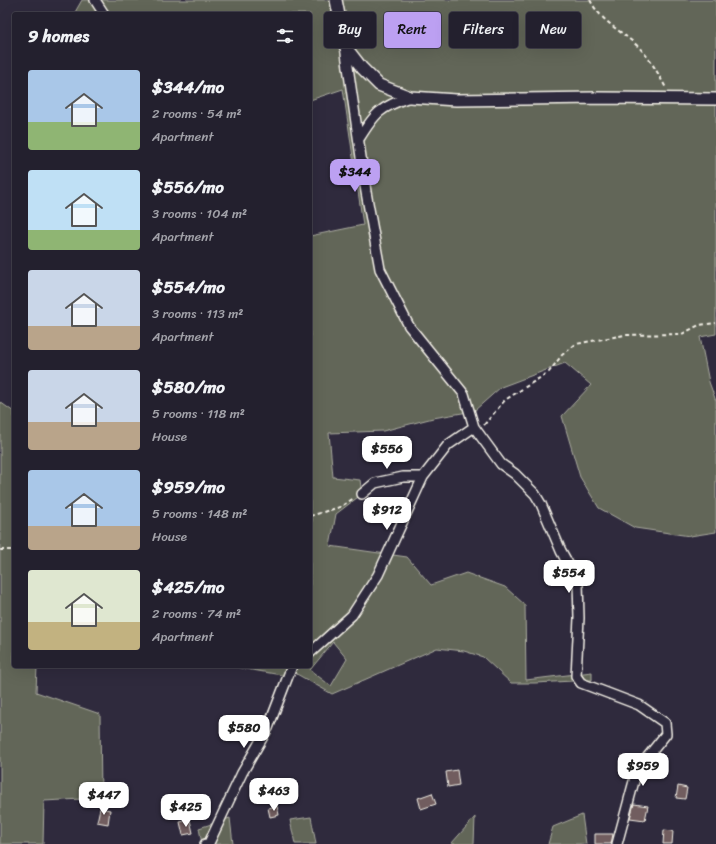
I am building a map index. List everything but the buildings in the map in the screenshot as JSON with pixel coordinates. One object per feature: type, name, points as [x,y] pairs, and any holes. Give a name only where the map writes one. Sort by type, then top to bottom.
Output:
[{"type":"street","points":[[95,0],[103,12]]},
{"type":"street","points":[[336,0],[338,12]]},
{"type":"street","points":[[345,48],[366,192],[380,270],[409,326],[464,394],[476,430],[501,464],[515,474],[535,494],[578,582],[579,618],[576,676],[581,683],[639,706],[666,723],[666,734],[637,770],[617,844]]},
{"type":"street","points":[[347,48],[362,68],[379,85],[410,97],[456,100],[597,98],[716,99]]},
{"type":"street","points":[[359,139],[374,116],[389,104],[410,97]]},
{"type":"street","points":[[312,650],[352,615],[378,575],[422,477],[448,446],[476,430]]},
{"type":"street","points":[[362,494],[375,483],[403,477],[422,477]]},
{"type":"street","points":[[205,844],[209,843],[242,773],[268,728],[291,668]]},
{"type":"path","points":[[590,0],[609,25],[634,43],[651,61],[672,99]]},
{"type":"path","points":[[476,430],[505,400],[549,372],[562,355],[576,344],[624,335],[682,334],[699,325],[716,324]]},
{"type":"path","points":[[312,516],[340,507],[362,494]]},
{"type":"path","points":[[0,550],[12,550]]},
{"type":"green space","points":[[82,0],[716,0],[716,334],[700,337],[709,382],[716,401],[716,532],[690,536],[635,528],[599,508],[580,477],[562,416],[591,385],[565,363],[501,387],[474,411],[433,418],[383,431],[329,433],[333,477],[360,480],[362,494],[336,514],[330,546],[407,557],[431,585],[466,573],[505,587],[525,605],[526,680],[592,672],[592,680],[511,683],[483,657],[464,651],[437,648],[332,694],[295,673],[287,676],[241,668],[312,668],[310,670],[331,686],[347,659],[333,642],[312,668],[312,236],[363,225],[343,89],[312,99],[312,12],[75,12]]},
{"type":"green space","points":[[0,402],[12,411],[12,668],[37,668],[36,692],[100,714],[101,798],[44,801],[43,844],[0,844]]},
{"type":"green space","points":[[582,815],[586,844],[548,844],[553,827]]},
{"type":"green space","points":[[311,817],[316,844],[295,844],[290,820]]},
{"type":"green space","points":[[475,817],[474,844],[451,844]]},
{"type":"green space","points":[[230,818],[233,844],[202,844],[199,828]]}]
